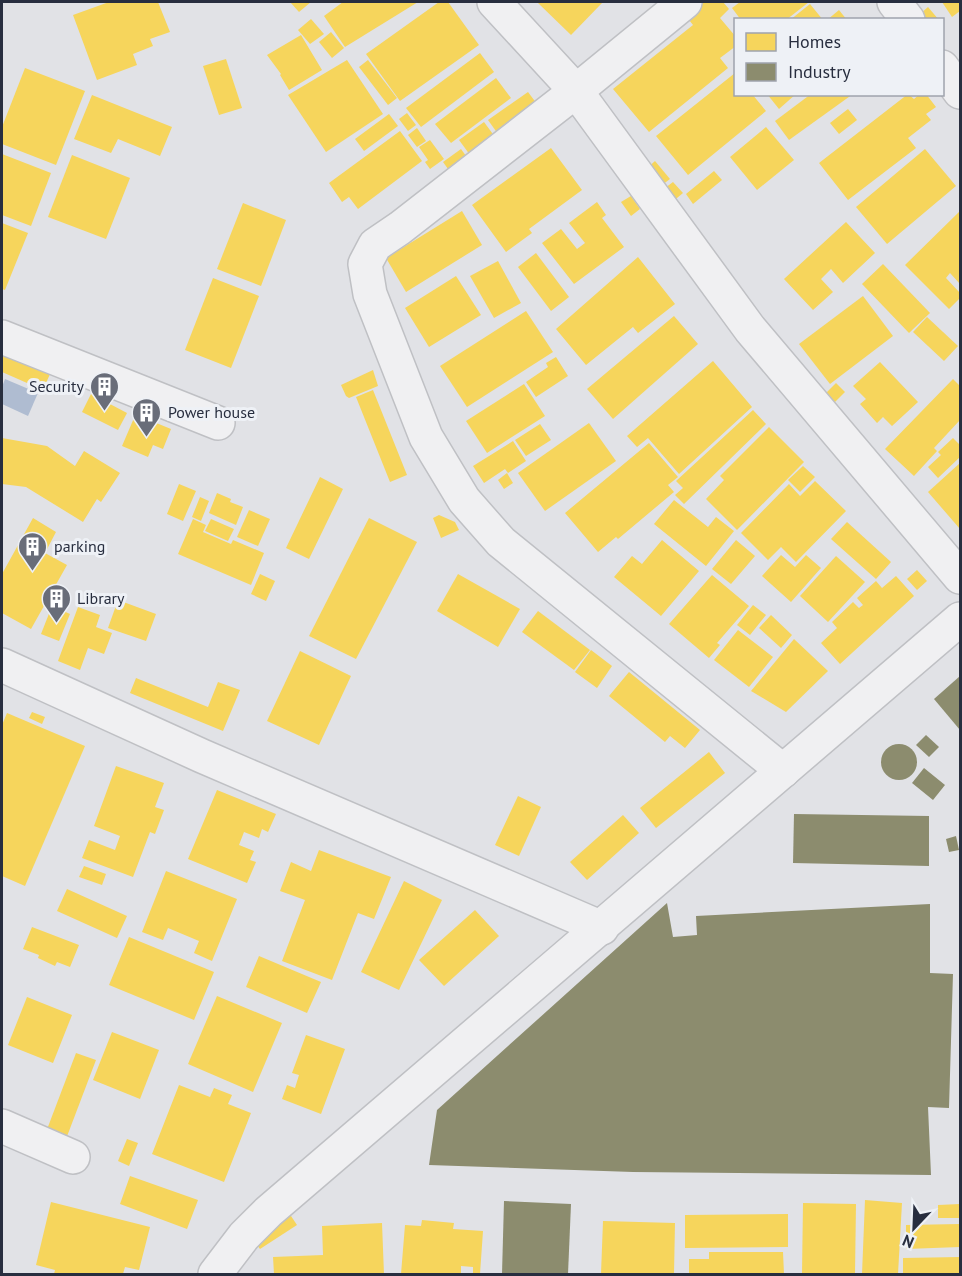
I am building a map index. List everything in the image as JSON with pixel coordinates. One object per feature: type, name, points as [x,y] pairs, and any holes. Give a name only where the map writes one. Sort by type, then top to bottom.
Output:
[{"type":"street","points":[[495,2],[576,91],[750,329],[960,577]]},
{"type":"street","points":[[685,2],[576,91],[375,245],[366,264],[370,294],[426,437],[464,500],[501,542],[783,771]]},
{"type":"street","points":[[894,2],[906,18]]},
{"type":"street","points":[[944,70],[960,92]]},
{"type":"street","points":[[2,337],[218,423]]},
{"type":"street","points":[[215,1275],[244,1236],[268,1212],[960,619]]},
{"type":"street","points":[[2,665],[202,756],[602,928]]},
{"type":"street","points":[[2,1126],[73,1157]]},
{"type":"water","points":[[5,379],[38,393],[28,416],[2,404],[2,387]]},
{"type":"building: Homes","points":[[109,2],[158,2],[170,32],[150,39],[153,46],[133,54],[137,65],[97,80],[73,15]]},
{"type":"building: Homes","points":[[290,2],[311,2],[299,12]]},
{"type":"building: Homes","points":[[343,2],[418,2],[345,47],[324,16]]},
{"type":"building: Homes","points":[[439,2],[448,2],[479,45],[400,101],[366,54]]},
{"type":"building: Homes","points":[[537,2],[603,2],[571,35]]},
{"type":"building: Homes","points":[[694,2],[723,2],[729,9],[720,18],[734,35],[734,48],[720,58],[728,68],[649,132],[613,89],[693,25],[682,11]]},
{"type":"building: Homes","points":[[740,2],[809,2],[789,18],[740,18],[732,8]]},
{"type":"building: Homes","points":[[942,2],[960,2],[960,11],[952,17]]},
{"type":"building: Homes","points":[[810,4],[821,18],[792,18]]},
{"type":"building: Homes","points":[[928,7],[937,18],[921,18],[919,15]]},
{"type":"building: Homes","points":[[839,10],[845,18],[829,18]]},
{"type":"building: Homes","points":[[311,19],[324,34],[310,44],[298,30]]},
{"type":"building: Homes","points":[[331,32],[344,48],[332,58],[319,42]]},
{"type":"building: Homes","points":[[301,35],[322,70],[289,90],[267,55]]},
{"type":"building: Homes","points":[[480,53],[494,72],[421,127],[406,108]]},
{"type":"building: Homes","points":[[226,59],[242,108],[219,115],[203,66]]},
{"type":"building: Homes","points":[[347,60],[383,114],[326,152],[288,95]]},
{"type":"building: Homes","points":[[368,60],[397,98],[388,105],[359,67]]},
{"type":"building: Homes","points":[[25,68],[85,91],[56,165],[2,144],[2,127]]},
{"type":"building: Homes","points":[[734,74],[734,96],[754,96],[766,111],[688,175],[656,136]]},
{"type":"building: Homes","points":[[496,78],[511,98],[451,143],[435,124]]},
{"type":"building: Homes","points":[[528,92],[543,112],[503,141],[488,120]]},
{"type":"building: Homes","points":[[92,95],[172,127],[160,156],[118,139],[111,153],[74,139]]},
{"type":"building: Homes","points":[[769,96],[794,96],[779,109]]},
{"type":"building: Homes","points":[[808,96],[850,96],[789,140],[775,121]]},
{"type":"building: Homes","points":[[905,96],[914,99],[918,96],[928,96],[936,107],[926,114],[931,120],[908,138],[916,148],[848,200],[819,163]]},
{"type":"building: Homes","points":[[848,109],[857,120],[839,134],[830,123]]},
{"type":"building: Homes","points":[[407,113],[416,125],[408,131],[399,119]]},
{"type":"building: Homes","points":[[389,114],[398,126],[364,151],[355,139]]},
{"type":"building: Homes","points":[[484,122],[498,141],[473,159],[459,140]]},
{"type":"building: Homes","points":[[766,127],[794,160],[757,190],[730,157]]},
{"type":"building: Homes","points":[[417,128],[426,141],[417,147],[408,135]]},
{"type":"building: Homes","points":[[400,131],[422,161],[358,209],[349,197],[342,202],[329,183]]},
{"type":"building: Homes","points":[[430,140],[444,159],[430,169],[425,162],[428,160],[419,147]]},
{"type":"building: Homes","points":[[551,148],[582,190],[529,229],[532,233],[506,252],[472,205]]},
{"type":"building: Homes","points":[[461,149],[474,167],[456,180],[443,162]]},
{"type":"building: Homes","points":[[925,149],[956,186],[887,244],[856,207]]},
{"type":"building: Homes","points":[[2,154],[51,173],[31,226],[2,215]]},
{"type":"building: Homes","points":[[72,155],[130,178],[106,239],[48,217]]},
{"type":"building: Homes","points":[[655,161],[670,179],[658,188],[644,171]]},
{"type":"building: Homes","points":[[714,171],[722,180],[693,204],[686,194]]},
{"type":"building: Homes","points":[[673,182],[683,193],[671,203],[661,191]]},
{"type":"building: Homes","points":[[631,196],[640,209],[631,216],[621,202]]},
{"type":"building: Homes","points":[[597,202],[606,215],[602,218],[624,247],[574,284],[542,243],[561,229],[577,249],[585,243],[569,223]]},
{"type":"building: Homes","points":[[243,203],[286,220],[261,286],[217,269]]},
{"type":"building: Homes","points":[[462,211],[482,245],[406,292],[386,258]]},
{"type":"building: Homes","points":[[960,211],[960,284],[950,273],[946,278],[960,293],[960,298],[949,309],[905,265]]},
{"type":"building: Homes","points":[[846,222],[875,253],[843,283],[831,269],[821,279],[833,292],[813,310],[784,279]]},
{"type":"building: Homes","points":[[2,223],[28,233],[5,290],[2,289]]},
{"type":"building: Homes","points":[[536,253],[569,297],[551,311],[518,267]]},
{"type":"building: Homes","points":[[638,257],[675,304],[638,333],[633,327],[586,365],[556,329]]},
{"type":"building: Homes","points":[[498,261],[521,303],[494,318],[470,276]]},
{"type":"building: Homes","points":[[883,264],[930,313],[909,333],[862,284]]},
{"type":"building: Homes","points":[[456,276],[481,315],[429,347],[405,308]]},
{"type":"building: Homes","points":[[213,278],[259,296],[231,368],[185,350]]},
{"type":"building: Homes","points":[[863,296],[893,336],[830,384],[799,344]]},
{"type":"building: Homes","points":[[526,311],[553,352],[467,407],[440,366]]},
{"type":"building: Homes","points":[[674,316],[698,344],[613,419],[587,389]]},
{"type":"building: Homes","points":[[927,317],[958,346],[944,361],[913,332]]},
{"type":"building: Homes","points":[[2,353],[50,374],[43,390],[2,372]]},
{"type":"building: Homes","points":[[556,357],[568,376],[536,397],[526,382],[548,367],[546,363]]},
{"type":"building: Homes","points":[[713,361],[752,407],[679,474],[648,438],[637,447],[627,436]]},
{"type":"building: Homes","points":[[880,362],[918,402],[892,426],[883,417],[877,423],[860,404],[866,399],[853,386]]},
{"type":"building: Homes","points":[[373,370],[378,386],[349,398],[346,396],[341,385]]},
{"type":"building: Homes","points":[[953,379],[960,386],[960,420],[934,448],[937,451],[914,476],[885,449]]},
{"type":"building: Homes","points":[[836,383],[845,392],[827,410],[818,401]]},
{"type":"building: Homes","points":[[524,384],[545,416],[487,453],[466,421]]},
{"type":"building: Homes","points":[[373,390],[407,475],[390,482],[356,397]]},
{"type":"building: Homes","name":"Security","points":[[91,394],[127,413],[118,430],[82,412]]},
{"type":"building: Homes","points":[[753,410],[766,424],[684,504],[675,495],[683,488],[676,481]]},
{"type":"building: Homes","name":"Power house","points":[[134,418],[147,424],[149,420],[171,429],[163,449],[153,445],[148,457],[122,446]]},
{"type":"building: Homes","points":[[589,423],[616,461],[545,511],[518,473]]},
{"type":"building: Homes","points":[[540,424],[551,440],[526,456],[515,440]]},
{"type":"building: Homes","points":[[769,427],[804,462],[737,530],[706,499],[724,480],[720,476]]},
{"type":"building: Homes","points":[[2,438],[47,446],[75,466],[84,451],[120,473],[101,502],[97,499],[83,522],[26,487],[2,484]]},
{"type":"building: Homes","points":[[953,438],[960,445],[960,457],[938,478],[928,467],[941,455],[938,452]]},
{"type":"building: Homes","points":[[513,441],[526,461],[508,473],[505,469],[484,483],[473,466]]},
{"type":"building: Homes","points":[[649,443],[678,477],[668,485],[674,492],[618,539],[616,537],[598,552],[565,513]]},
{"type":"building: Homes","points":[[960,463],[960,529],[928,492]]},
{"type":"building: Homes","points":[[803,466],[815,477],[800,492],[788,480]]},
{"type":"building: Homes","points":[[507,473],[513,483],[504,489],[498,480]]},
{"type":"building: Homes","points":[[320,477],[343,489],[309,559],[286,548]]},
{"type":"building: Homes","points":[[815,481],[846,511],[796,562],[781,547],[768,560],[741,533],[789,484],[800,496]]},
{"type":"building: Homes","points":[[179,484],[196,491],[183,521],[167,514]]},
{"type":"building: Homes","points":[[217,493],[243,507],[236,525],[209,513]]},
{"type":"building: Homes","points":[[200,497],[209,501],[201,521],[192,517]]},
{"type":"building: Homes","points":[[674,500],[708,527],[716,517],[734,531],[706,566],[654,524]]},
{"type":"building: Homes","points":[[249,510],[270,519],[258,546],[237,537]]},
{"type":"building: Homes","points":[[439,515],[455,522],[459,530],[441,538],[433,518]]},
{"type":"building: Homes","name":"parking","points":[[33,518],[56,532],[45,553],[67,565],[31,629],[2,613],[2,574]]},
{"type":"building: Homes","points":[[369,518],[417,542],[356,659],[309,636]]},
{"type":"building: Homes","points":[[193,519],[206,525],[203,532],[231,544],[233,540],[264,553],[251,585],[178,554]]},
{"type":"building: Homes","points":[[211,519],[234,529],[228,541],[205,531]]},
{"type":"building: Homes","points":[[847,522],[891,562],[876,579],[831,539]]},
{"type":"building: Homes","points":[[662,540],[699,571],[661,616],[614,577],[632,556],[642,564]]},
{"type":"building: Homes","points":[[736,540],[755,556],[731,584],[712,569]]},
{"type":"building: Homes","points":[[781,555],[795,567],[806,555],[821,568],[791,602],[762,576]]},
{"type":"building: Homes","points":[[836,556],[865,582],[828,622],[800,596]]},
{"type":"building: Homes","points":[[917,570],[927,581],[917,590],[907,579]]},
{"type":"building: Homes","points":[[260,574],[275,581],[266,601],[251,594]]},
{"type":"building: Homes","points":[[458,574],[520,609],[498,647],[437,611]]},
{"type":"building: Homes","points":[[712,575],[749,606],[717,643],[720,645],[709,658],[669,624]]},
{"type":"building: Homes","points":[[896,576],[914,596],[840,664],[821,643],[837,628],[832,622],[853,602],[859,608],[863,605],[857,598],[876,581],[882,588]]},
{"type":"building: Homes","points":[[118,600],[156,614],[146,641],[108,628]]},
{"type":"building: Homes","points":[[753,605],[766,615],[750,635],[737,625]]},
{"type":"building: Homes","name":"Library","points":[[52,606],[70,614],[59,641],[41,634]]},
{"type":"building: Homes","points":[[78,607],[100,615],[96,627],[112,633],[104,654],[88,648],[80,670],[58,661]]},
{"type":"building: Homes","points":[[538,611],[590,650],[574,670],[522,632]]},
{"type":"building: Homes","points":[[771,615],[792,635],[781,648],[759,628]]},
{"type":"building: Homes","points":[[738,630],[773,657],[749,687],[714,660]]},
{"type":"building: Homes","points":[[794,639],[828,671],[786,712],[751,691]]},
{"type":"building: Homes","points":[[591,650],[612,666],[597,688],[575,672]]},
{"type":"building: Homes","points":[[300,651],[351,676],[319,745],[267,721]]},
{"type":"building: Homes","points":[[629,672],[700,730],[685,748],[670,736],[665,742],[609,696]]},
{"type":"building: Homes","points":[[136,678],[208,707],[218,682],[240,690],[223,731],[130,693]]},
{"type":"building: Homes","points":[[32,712],[45,717],[42,724],[29,718]]},
{"type":"building: Homes","points":[[7,713],[85,746],[25,886],[2,876],[2,725]]},
{"type":"building: Homes","points":[[709,752],[725,773],[656,828],[640,808]]},
{"type":"building: Homes","points":[[116,766],[164,783],[155,807],[164,810],[155,834],[150,832],[133,877],[82,858],[89,840],[115,850],[120,836],[94,826]]},
{"type":"building: Homes","points":[[217,790],[276,814],[268,832],[262,829],[259,838],[244,832],[239,845],[254,851],[250,860],[256,862],[247,883],[188,859]]},
{"type":"building: Homes","points":[[518,796],[541,807],[519,856],[495,845]]},
{"type":"building: Homes","points":[[623,815],[639,833],[587,880],[570,862]]},
{"type":"building: Homes","points":[[319,850],[391,877],[374,919],[358,913],[332,980],[282,961],[305,900],[280,891],[291,862],[311,871]]},
{"type":"building: Homes","points":[[84,866],[106,874],[102,885],[79,877]]},
{"type":"building: Homes","points":[[166,871],[237,899],[212,961],[194,953],[199,941],[168,928],[163,940],[142,932]]},
{"type":"building: Homes","points":[[404,881],[442,900],[399,990],[361,972]]},
{"type":"building: Homes","points":[[67,889],[127,916],[117,938],[57,911]]},
{"type":"building: Homes","points":[[475,910],[499,936],[444,986],[419,960]]},
{"type":"building: Homes","points":[[32,927],[79,945],[70,967],[57,962],[55,966],[38,958],[39,955],[23,949]]},
{"type":"building: Homes","points":[[129,937],[214,972],[194,1020],[109,985]]},
{"type":"building: Homes","points":[[259,956],[321,982],[307,1013],[246,987]]},
{"type":"building: Homes","points":[[217,996],[282,1023],[253,1092],[188,1064]]},
{"type":"building: Homes","points":[[27,997],[72,1015],[53,1063],[8,1045]]},
{"type":"building: Homes","points":[[112,1032],[159,1050],[140,1099],[93,1080]]},
{"type":"building: Homes","points":[[306,1035],[345,1049],[321,1114],[282,1099],[287,1085],[295,1088],[299,1075],[292,1073]]},
{"type":"building: Homes","points":[[76,1053],[96,1060],[66,1139],[46,1132]]},
{"type":"building: Homes","points":[[179,1085],[210,1097],[214,1088],[232,1095],[228,1104],[251,1113],[224,1182],[152,1154]]},
{"type":"building: Homes","points":[[127,1139],[138,1143],[129,1166],[118,1161]]},
{"type":"building: Homes","points":[[130,1176],[198,1200],[187,1229],[120,1204]]},
{"type":"building: Homes","points":[[865,1200],[902,1203],[898,1274],[862,1274]]},
{"type":"building: Homes","points":[[51,1202],[150,1227],[139,1270],[125,1267],[123,1274],[54,1274],[55,1270],[36,1265]]},
{"type":"building: Homes","points":[[803,1203],[856,1204],[855,1274],[802,1274]]},
{"type":"building: Homes","points":[[960,1204],[960,1218],[938,1218],[938,1205]]},
{"type":"building: Homes","points":[[289,1213],[297,1225],[260,1249],[252,1238]]},
{"type":"building: Homes","points":[[788,1214],[788,1247],[685,1248],[685,1215]]},
{"type":"building: Homes","points":[[422,1220],[454,1223],[453,1229],[483,1231],[480,1274],[473,1274],[473,1267],[461,1266],[461,1274],[401,1274],[405,1225],[421,1226]]},
{"type":"building: Homes","points":[[603,1221],[675,1223],[674,1274],[601,1274]]},
{"type":"building: Homes","points":[[382,1223],[384,1274],[274,1274],[273,1257],[323,1255],[322,1226]]},
{"type":"building: Homes","points":[[960,1224],[960,1247],[906,1249],[906,1225]]},
{"type":"building: Homes","points":[[709,1252],[783,1252],[784,1274],[689,1274],[689,1259],[709,1259]]},
{"type":"building: Homes","points":[[960,1257],[960,1274],[903,1274],[903,1258]]},
{"type":"building: Industry","points":[[960,676],[960,730],[934,699]]},
{"type":"building: Industry","points":[[926,735],[939,747],[929,757],[916,745]]},
{"type":"building: Industry","points":[[899,744],[912,749],[917,762],[912,775],[899,780],[886,775],[881,762],[886,749]]},
{"type":"building: Industry","points":[[924,768],[945,785],[933,800],[912,783]]},
{"type":"building: Industry","points":[[794,814],[929,816],[929,866],[793,863]]},
{"type":"building: Industry","points":[[956,836],[959,850],[949,852],[946,839]]},
{"type":"building: Industry","points":[[667,903],[673,937],[697,935],[696,916],[930,904],[930,973],[953,974],[949,1108],[928,1107],[931,1175],[633,1172],[429,1165],[437,1110]]},
{"type":"building: Industry","points":[[504,1201],[571,1204],[568,1274],[502,1274]]},
{"type":"place","name":"Security","points":[[105,412]]},
{"type":"place","name":"Power house","points":[[147,438]]},
{"type":"place","name":"parking","points":[[33,572]]},
{"type":"place","name":"Library","points":[[56,624]]}]
